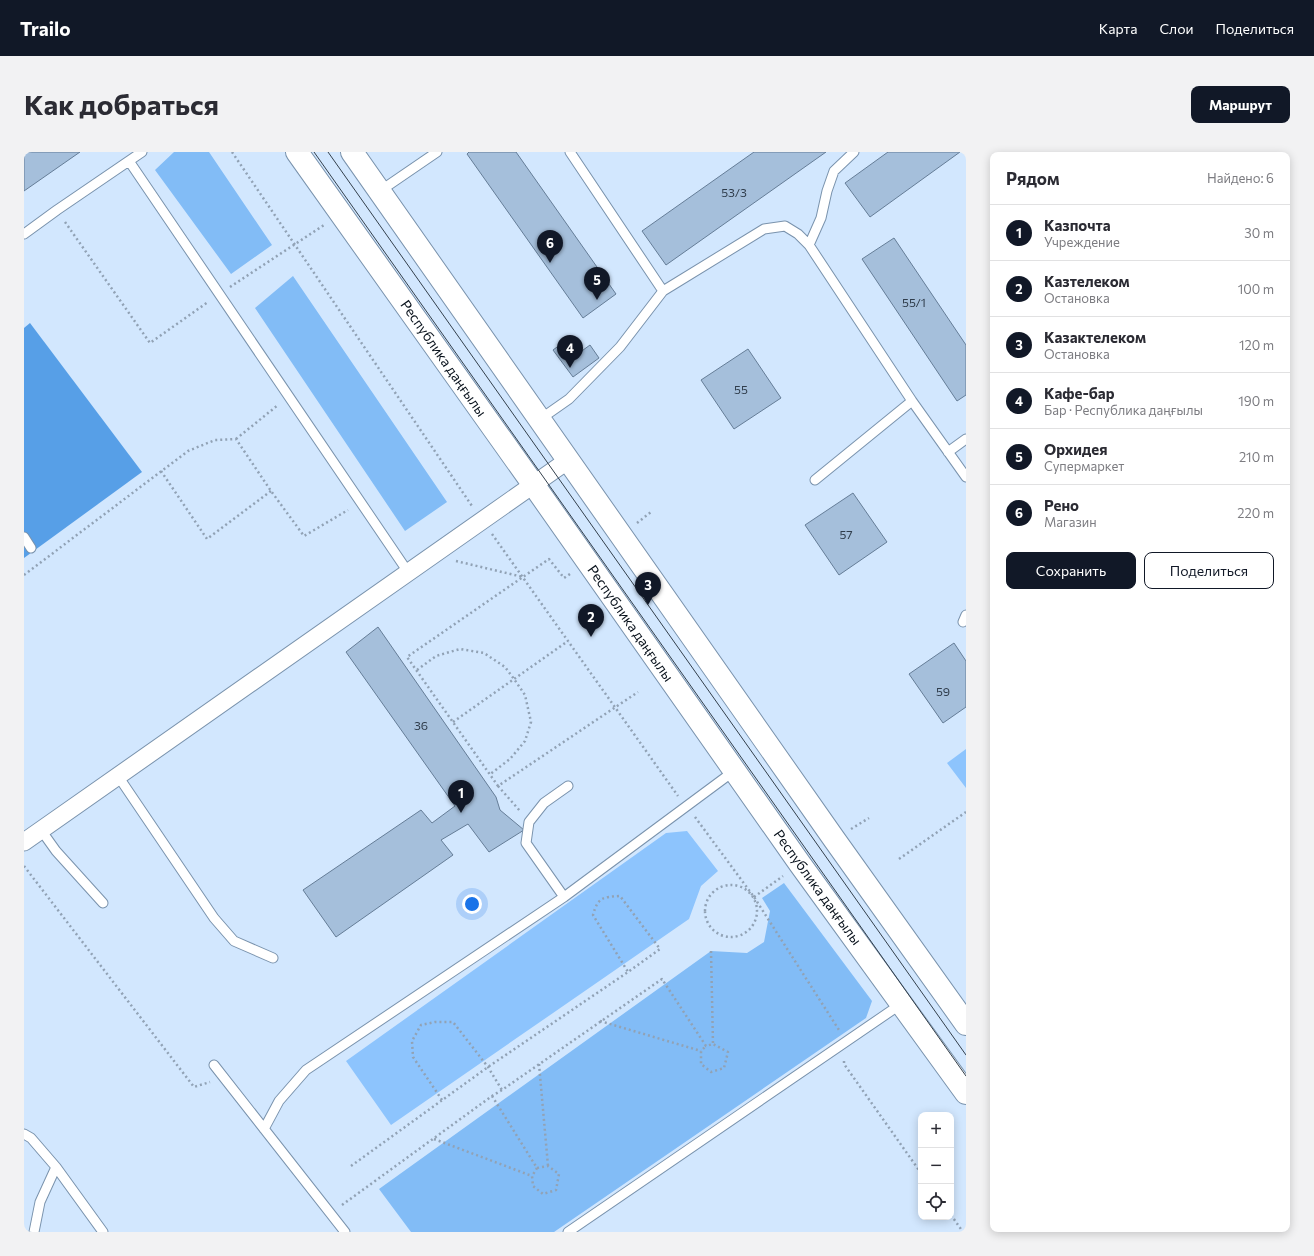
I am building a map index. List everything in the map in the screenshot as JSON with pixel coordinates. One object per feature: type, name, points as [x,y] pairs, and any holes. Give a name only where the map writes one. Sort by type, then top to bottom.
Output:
[{"type":"main road","name":"Республика даңғылы","points":[[297,152],[800,864],[965,1088]]},
{"type":"main road","points":[[352,152],[834,839],[966,1024]]},
{"type":"street","points":[[24,842],[533,484],[568,461]]},
{"type":"lane","points":[[24,234],[142,152]]},
{"type":"lane","points":[[380,191],[437,152]]},
{"type":"lane","points":[[570,152],[664,291]]},
{"type":"lane","points":[[809,245],[821,218],[826,192],[834,171],[854,152]]},
{"type":"lane","points":[[129,161],[408,572]]},
{"type":"lane","points":[[539,420],[569,399],[620,347],[664,291],[764,229],[785,226],[798,234],[809,245],[912,401],[966,477]]},
{"type":"lane","points":[[815,480],[912,401]]},
{"type":"lane","points":[[948,452],[966,439]]},
{"type":"lane","points":[[24,538],[31,548]]},
{"type":"lane","points":[[264,1129],[279,1101],[306,1070],[564,897],[734,770]]},
{"type":"lane","points":[[118,776],[214,918],[234,941],[273,958]]},
{"type":"lane","points":[[564,897],[526,843],[529,822],[544,803],[568,786]]},
{"type":"lane","points":[[41,830],[56,851],[103,903]]},
{"type":"lane","points":[[568,1232],[902,1003]]},
{"type":"lane","points":[[214,1064],[345,1232]]},
{"type":"lane","points":[[24,1134],[31,1138],[56,1167],[103,1232]]},
{"type":"lane","points":[[34,1232],[40,1202],[56,1167]]},
{"type":"path","points":[[232,152],[482,520],[667,781],[754,897],[846,1041],[844,1064],[918,1169]]},
{"type":"path","points":[[57,210],[150,343],[220,294],[324,225]]},
{"type":"path","points":[[24,575],[188,451],[215,440],[236,439],[288,396]]},
{"type":"path","points":[[236,439],[304,536],[361,503]]},
{"type":"path","points":[[161,471],[207,539],[271,491]]},
{"type":"path","points":[[635,525],[651,512]]},
{"type":"path","points":[[431,556],[523,577]]},
{"type":"path","points":[[529,822],[498,786],[407,657],[549,559],[564,578],[570,574]]},
{"type":"path","points":[[453,722],[568,641]]},
{"type":"path","points":[[416,670],[436,656],[460,649],[484,653],[505,667],[514,679],[525,695],[530,722],[525,742],[510,759],[490,775]]},
{"type":"path","points":[[498,786],[638,692]]},
{"type":"path","points":[[899,859],[966,812]]},
{"type":"path","points":[[754,897],[800,864]]},
{"type":"path","points":[[24,866],[194,1087],[224,1078]]},
{"type":"path","points":[[735,884],[743,887],[754,897],[757,905],[757,919],[752,927],[742,935],[734,937],[724,936],[716,932],[710,926],[706,918],[705,908],[707,899],[717,888],[735,884]]},
{"type":"path","points":[[351,1166],[488,1067],[628,972],[660,949],[620,896],[605,897],[596,904],[593,915],[628,972]]},
{"type":"path","points":[[711,951],[713,1044]]},
{"type":"path","points":[[330,1214],[492,1096],[662,979],[706,1046]]},
{"type":"path","points":[[600,1021],[701,1051]]},
{"type":"path","points":[[442,1100],[413,1057],[412,1041],[421,1025],[435,1022],[453,1022],[488,1067],[502,1090]]},
{"type":"path","points":[[713,1044],[728,1052],[724,1068],[711,1072],[701,1064],[701,1051],[706,1046],[713,1044]]},
{"type":"path","points":[[539,1064],[548,1166]]},
{"type":"path","points":[[492,1096],[537,1168]]},
{"type":"path","points":[[434,1139],[532,1176]]},
{"type":"path","points":[[548,1166],[559,1174],[556,1190],[543,1194],[533,1186],[532,1176],[537,1168],[548,1166]]},
{"type":"path","points":[[954,1219],[963,1232]]},
{"type":"shaded area","points":[[174,152],[209,152],[272,245],[231,274],[155,170]]},
{"type":"shaded area","points":[[293,276],[447,502],[405,531],[255,308]]},
{"type":"shaded area","points":[[30,323],[142,472],[24,558],[24,328]]},
{"type":"shaded area","points":[[966,749],[966,788],[947,763]]},
{"type":"shaded area","points":[[687,831],[718,871],[701,886],[689,919],[391,1125],[346,1061],[666,833]]},
{"type":"shaded area","points":[[784,883],[872,1001],[866,1018],[554,1232],[411,1232],[379,1189],[711,951],[747,953],[764,942],[770,911],[762,898]]},
{"type":"building","points":[[24,152],[80,152],[24,191]]},
{"type":"building","points":[[469,152],[516,152],[616,294],[583,318],[467,154]]},
{"type":"building","points":[[754,152],[826,152],[666,265],[642,231]]},
{"type":"building","points":[[888,152],[960,152],[870,217],[845,183]]},
{"type":"building","points":[[894,238],[966,345],[966,395],[957,401],[862,259]]},
{"type":"building","points":[[568,339],[579,353],[590,345],[599,358],[573,377],[553,350]]},
{"type":"building","points":[[748,349],[781,398],[734,429],[701,380]]},
{"type":"building","points":[[853,493],[887,542],[839,575],[805,525]]},
{"type":"building","points":[[378,627],[496,797],[500,810],[524,830],[489,852],[468,824],[441,840],[453,855],[336,937],[303,890],[421,810],[432,823],[455,806],[346,652]]},
{"type":"building","points":[[954,643],[966,661],[966,707],[943,723],[909,674]]},
{"type":"tram line","points":[[314,152],[966,1076]]},
{"type":"tram line","points":[[328,152],[966,1055]]},
{"type":"place","name":"Рено","points":[[550,263]]},
{"type":"place","name":"Орхидея","points":[[597,300]]},
{"type":"place","name":"Кафе-бар","points":[[570,368]]},
{"type":"place","name":"Казактелеком","points":[[648,605]]},
{"type":"place","name":"Казтелеком","points":[[591,637]]},
{"type":"place","name":"Казпочта","points":[[461,813]]}]
